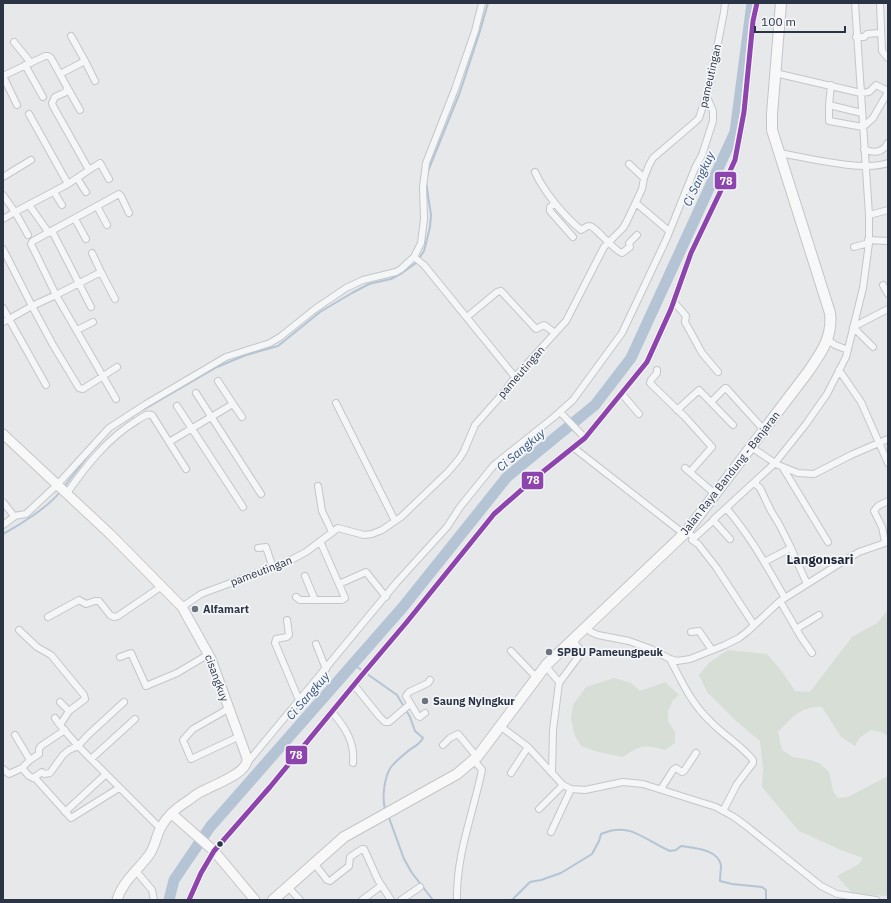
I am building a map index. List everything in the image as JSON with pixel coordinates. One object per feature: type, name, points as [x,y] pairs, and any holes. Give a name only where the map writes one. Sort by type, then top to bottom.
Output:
[{"type":"main road","name":"Jalan Raya Bandung - Banjaran","points":[[273,900],[344,837],[457,774],[475,758],[547,664],[688,534],[751,446],[823,350],[828,340],[831,326],[830,313],[779,153],[771,122],[781,3]]},
{"type":"street","points":[[62,489],[109,428],[146,404],[226,357],[270,343],[346,288],[363,280],[396,272],[417,259],[421,243],[424,206],[423,187],[426,164],[455,89],[475,31],[482,3]]},
{"type":"street","name":"pameutingan","points":[[182,607],[201,594],[273,568],[306,552],[338,528],[364,535],[382,530],[422,498],[459,459],[464,452],[476,425],[515,377],[566,321],[607,242],[623,228],[642,189],[644,178],[653,158],[699,118],[707,97],[725,3]]},
{"type":"street","points":[[189,900],[212,849],[270,787],[494,514],[535,478],[574,448],[622,394],[647,362],[674,302],[691,253],[735,160],[744,112],[756,3]]},
{"type":"street","points":[[688,534],[715,519],[775,463],[820,406],[840,369],[848,350],[863,288],[869,242],[869,215],[862,127],[856,3]]},
{"type":"street","points":[[880,3],[880,33],[882,50],[888,58]]},
{"type":"street","points":[[880,23],[888,23]]},
{"type":"street","points":[[857,37],[864,37],[867,34],[880,33]]},
{"type":"street","points":[[71,36],[95,81]]},
{"type":"street","points":[[14,42],[28,64],[43,97]]},
{"type":"street","points":[[17,105],[3,76],[45,56],[48,56],[51,58],[80,110]]},
{"type":"street","points":[[60,74],[85,61]]},
{"type":"street","points":[[775,73],[831,85],[861,93],[869,92],[876,85],[888,91],[873,118],[862,127],[828,120],[831,85]]},
{"type":"street","points":[[67,87],[66,92],[55,97],[52,103],[89,170]]},
{"type":"street","points":[[117,900],[121,889],[150,854],[160,828],[172,814],[184,803],[234,775],[246,764],[386,597],[447,527],[460,507],[494,465],[561,413],[573,400],[622,333],[669,231],[702,154],[714,121],[713,112],[707,97]]},
{"type":"street","points":[[829,105],[862,113]]},
{"type":"street","points":[[29,114],[68,184]]},
{"type":"street","points":[[864,149],[878,152],[884,149],[888,144]]},
{"type":"street","points":[[779,153],[865,166],[883,165],[888,163]]},
{"type":"street","points":[[4,174],[31,160]]},
{"type":"street","points":[[3,219],[68,184],[100,163],[109,179]]},
{"type":"street","points":[[629,164],[644,178]]},
{"type":"street","points":[[535,172],[549,196],[579,229],[583,230],[589,226],[592,226],[607,242],[622,253],[630,247],[629,243],[637,235]]},
{"type":"street","points":[[77,178],[86,192]]},
{"type":"street","points":[[54,192],[62,205]]},
{"type":"street","points":[[116,399],[56,295],[31,244],[33,241],[119,194],[122,196],[129,212]]},
{"type":"street","points":[[3,195],[28,234]]},
{"type":"street","points":[[555,203],[550,207],[550,211],[573,237]]},
{"type":"street","points":[[636,203],[669,231]]},
{"type":"street","points":[[29,205],[50,232],[91,307]]},
{"type":"street","points":[[97,206],[107,225]]},
{"type":"street","points":[[869,215],[888,210]]},
{"type":"street","points":[[75,219],[86,239]]},
{"type":"street","points":[[854,247],[869,242],[888,241]]},
{"type":"street","points":[[3,249],[53,345],[79,388],[83,389],[117,367]]},
{"type":"street","points":[[92,253],[114,299]]},
{"type":"street","points":[[417,259],[467,317],[515,377]]},
{"type":"street","points":[[6,321],[32,306],[100,272]]},
{"type":"street","points":[[883,285],[888,294]]},
{"type":"street","points":[[467,317],[497,292],[501,291],[536,329],[545,325],[555,333]]},
{"type":"street","points":[[674,302],[686,316],[685,322],[702,353],[718,372]]},
{"type":"street","points":[[3,308],[6,321],[46,385]]},
{"type":"street","points":[[854,327],[888,309]]},
{"type":"street","points":[[77,330],[93,322]]},
{"type":"street","points":[[854,327],[873,347]]},
{"type":"street","points":[[828,340],[835,345],[848,350]]},
{"type":"street","points":[[840,369],[838,370],[850,385],[860,402],[888,463]]},
{"type":"street","points":[[657,370],[657,373],[650,383],[712,447],[688,470],[716,494]]},
{"type":"street","points":[[218,381],[242,418]]},
{"type":"street","points":[[711,402],[726,388],[764,430]]},
{"type":"street","points":[[677,410],[699,390],[733,425]]},
{"type":"street","points":[[196,393],[261,494]]},
{"type":"street","points":[[622,394],[639,414]]},
{"type":"street","points":[[336,403],[395,521]]},
{"type":"street","points":[[169,442],[233,404]]},
{"type":"street","points":[[177,406],[243,507]]},
{"type":"street","points":[[561,413],[584,437]]},
{"type":"street","points":[[3,525],[15,516],[26,514],[62,489],[105,446],[128,426],[148,414],[152,415],[186,469]]},
{"type":"street","name":"cisangkuy","points":[[3,434],[110,534],[182,607],[209,654],[238,738],[247,758],[246,764]]},
{"type":"street","points":[[751,446],[775,463],[773,463],[784,468],[805,474],[814,474],[888,439]]},
{"type":"street","points":[[574,448],[688,534],[716,567],[754,625]]},
{"type":"street","points":[[784,468],[828,542]]},
{"type":"street","points":[[756,482],[754,483],[760,488],[779,524],[807,584]]},
{"type":"street","points":[[318,486],[322,511],[332,532]]},
{"type":"street","points":[[587,626],[591,632],[598,635],[633,643],[651,649],[677,661],[690,659],[725,645],[739,638],[782,599],[859,552],[887,542],[874,511],[875,508],[888,501]]},
{"type":"street","points":[[3,502],[12,515],[15,516]]},
{"type":"street","points":[[728,507],[726,508],[740,523],[764,562],[796,629],[812,653]]},
{"type":"street","points":[[715,519],[713,520],[730,539]]},
{"type":"street","points":[[296,597],[300,600],[315,600],[344,599],[345,597],[320,541]]},
{"type":"street","points":[[258,548],[266,547],[273,568]]},
{"type":"street","points":[[764,562],[790,548]]},
{"type":"street","points":[[339,584],[366,572],[386,597]]},
{"type":"street","points":[[305,576],[315,600]]},
{"type":"street","points":[[48,617],[79,600],[86,604],[99,601],[110,615],[114,617],[118,616],[162,586]]},
{"type":"street","points":[[796,629],[819,615]]},
{"type":"street","points":[[287,620],[289,635],[276,640],[275,643],[299,700]]},
{"type":"street","points":[[3,769],[10,774],[22,768],[39,754],[41,746],[62,728],[69,711],[85,699],[84,695],[51,655],[37,647],[19,630]]},
{"type":"street","points":[[691,632],[699,631],[712,650]]},
{"type":"street","points":[[552,773],[553,730],[559,682],[580,654],[580,649],[576,645],[574,638]]},
{"type":"street","points":[[316,644],[326,669]]},
{"type":"street","points":[[511,651],[536,677]]},
{"type":"street","points":[[120,657],[130,653],[145,685],[147,686],[177,672],[209,654]]},
{"type":"street","points":[[670,659],[696,706],[711,722],[753,760],[753,763],[737,784],[723,811]]},
{"type":"street","points":[[547,664],[549,670],[559,682]]},
{"type":"street","points":[[424,713],[419,717],[407,706],[406,696],[409,692],[428,683],[430,680]]},
{"type":"street","points":[[354,685],[385,722],[389,722],[407,706]]},
{"type":"street","points":[[60,702],[69,711]]},
{"type":"street","points":[[33,778],[42,772],[44,774],[53,771],[56,763],[63,755],[78,746],[124,702]]},
{"type":"street","points":[[228,709],[193,729],[183,740],[191,759],[238,738]]},
{"type":"street","points":[[332,712],[348,735],[353,750],[353,763]]},
{"type":"street","points":[[55,718],[91,760],[160,828]]},
{"type":"street","points":[[91,760],[135,718]]},
{"type":"street","points":[[501,726],[528,746],[563,785],[571,789],[585,790],[623,782],[643,784],[710,805],[723,811],[745,825],[821,886],[837,894],[876,900]]},
{"type":"street","points":[[442,745],[450,738],[458,734],[482,770],[463,843],[459,866],[457,900]]},
{"type":"street","points":[[15,735],[30,760]]},
{"type":"street","points":[[511,773],[528,746]]},
{"type":"street","points":[[660,789],[673,770],[676,768],[682,772],[684,771],[696,753]]},
{"type":"street","points":[[22,768],[29,776],[39,781],[71,818],[119,788]]},
{"type":"street","points":[[65,812],[106,774]]},
{"type":"street","points":[[539,809],[563,785]]},
{"type":"street","points":[[551,832],[571,789]]},
{"type":"street","points":[[172,814],[212,849],[255,900]]},
{"type":"street","points":[[314,863],[327,880],[330,881],[349,866],[350,858],[364,849],[381,886],[391,900]]},
{"type":"street","points":[[136,871],[152,890],[154,900]]},
{"type":"street","points":[[362,900],[381,886]]},
{"type":"street","points":[[288,887],[300,900]]},
{"type":"street","points":[[401,900],[420,887]]},
{"type":"shaded area","points":[[888,610],[888,736],[881,732],[871,730],[859,738],[855,746],[841,737],[822,707],[808,708],[797,714],[778,732],[782,750],[793,757],[819,763],[829,772],[833,791],[838,798],[848,797],[888,776],[888,896],[853,894],[837,876],[859,864],[863,858],[843,851],[799,831],[762,787],[763,769],[760,741],[736,721],[707,692],[699,675],[710,662],[728,650],[767,654],[781,670],[795,691],[810,692],[852,637],[877,623]]},
{"type":"shaded area","points":[[614,678],[631,683],[640,691],[665,682],[679,695],[673,700],[668,711],[668,721],[675,732],[675,743],[665,750],[647,746],[638,748],[623,757],[598,752],[581,746],[575,736],[571,719],[573,705],[586,687]]},
{"type":"waterway","points":[[143,410],[217,367],[246,355],[278,346],[320,312],[369,284],[391,279],[416,263],[424,251],[430,227],[431,215],[426,182],[428,171],[460,92],[488,3]]},
{"type":"waterway","name":"Ci Sangkuy","points":[[169,900],[174,880],[210,827],[403,607],[507,477],[595,405],[631,358],[735,132],[752,3]]},
{"type":"waterway","points":[[64,487],[94,448]]},
{"type":"waterway","points":[[3,534],[41,510],[60,492]]},
{"type":"waterway","points":[[353,664],[397,695],[410,717],[415,731],[423,738],[391,767],[384,788],[385,809]]},
{"type":"waterway","points":[[388,815],[404,859],[412,873],[433,900]]},
{"type":"waterway","points":[[512,900],[530,882],[561,873],[592,854],[601,834],[620,830],[637,834],[670,851],[676,850],[681,846],[710,852],[719,860],[721,865],[720,881],[732,884],[762,887],[766,890],[766,900]]},
{"type":"transit line","name":"78","points":[[189,900],[201,873],[214,851],[270,787],[494,514],[535,478],[585,438],[647,362],[671,309],[691,253],[735,160],[744,112],[753,21],[757,3]]},
{"type":"place","name":"Alfamart","points":[[195,609]]},
{"type":"place","name":"SPBU Pameungpeuk","points":[[549,652]]},
{"type":"place","name":"Saung Nyingkur","points":[[425,701]]},
{"type":"district","name":"Langonsari","points":[[820,559]]}]
